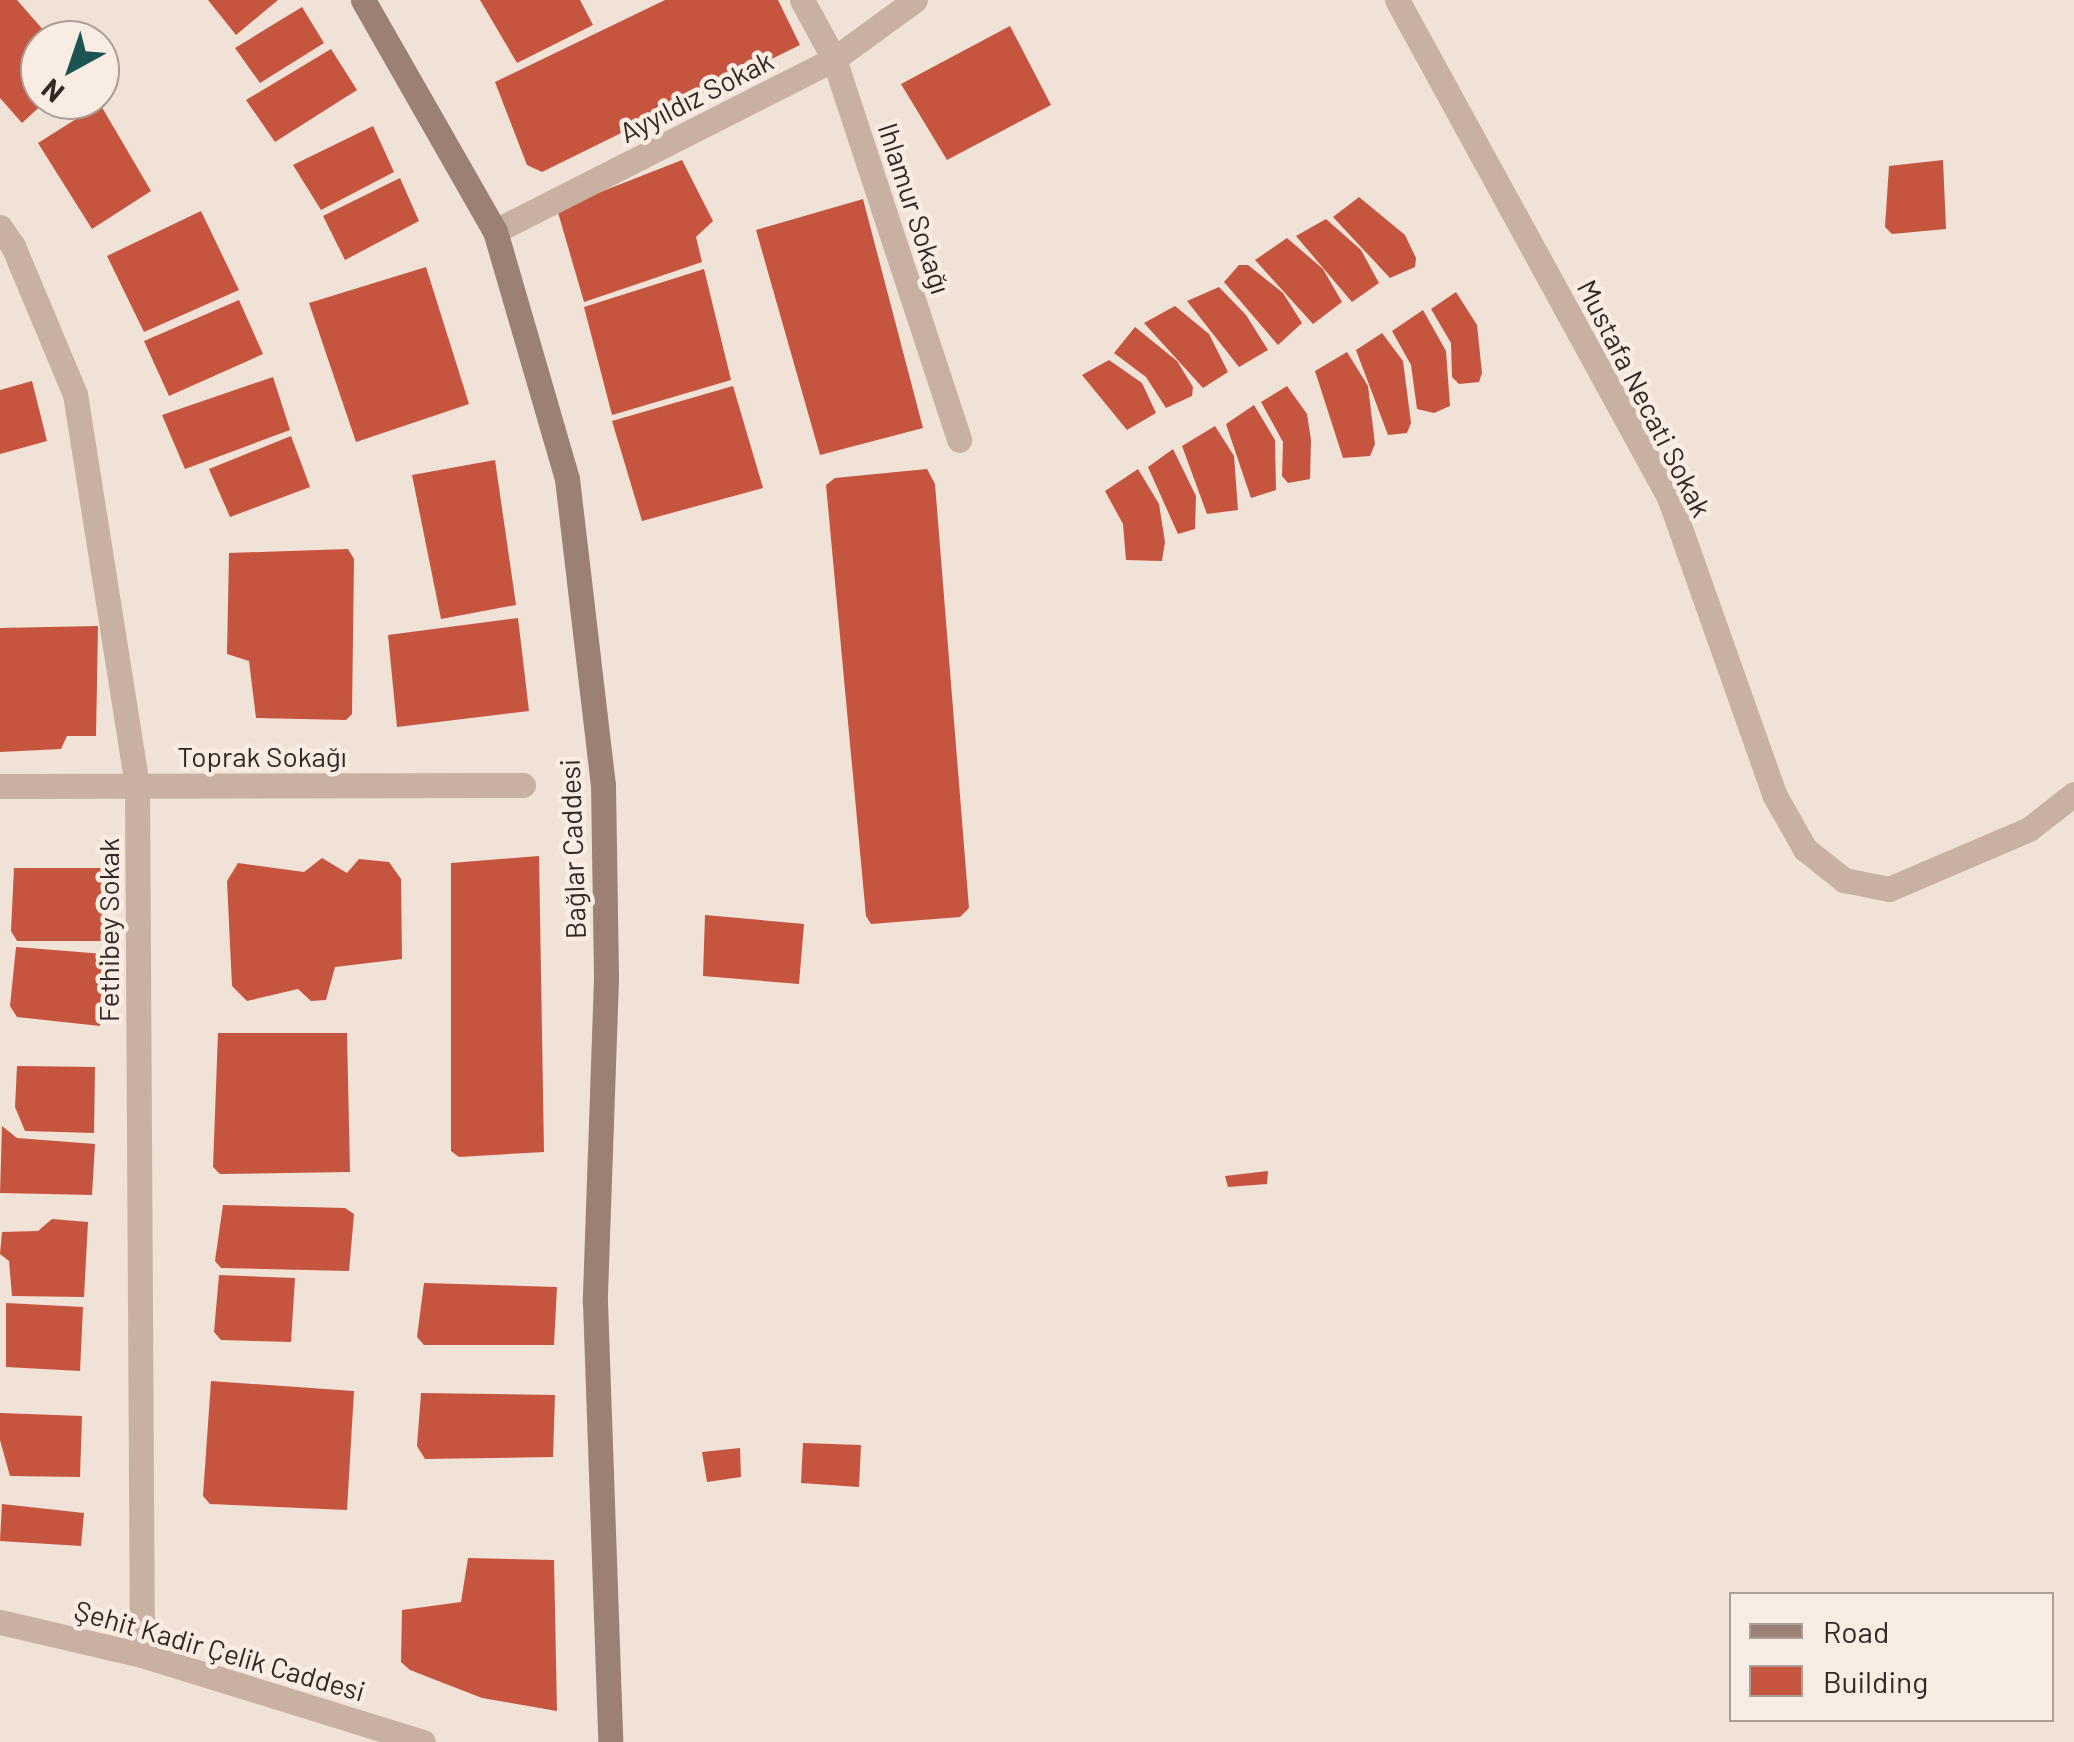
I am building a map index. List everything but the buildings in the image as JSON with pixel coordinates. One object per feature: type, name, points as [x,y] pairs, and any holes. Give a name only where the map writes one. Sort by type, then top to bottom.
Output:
[{"type":"main road","name":"Bağlar Caddesi","points":[[363,0],[495,231],[567,479],[603,785],[606,979],[595,1302],[610,1742]]},
{"type":"street","name":"Ihlamur Sokağı","points":[[802,0],[834,59],[959,440]]},
{"type":"street","name":"Ayyıldız Sokak","points":[[495,231],[834,59],[915,0]]},
{"type":"street","name":"Mustafa Necati Sokak","points":[[1397,0],[1669,497],[1775,796],[1806,849],[1844,880],[1888,889],[2029,829],[2074,794]]},
{"type":"street","name":"Fethibey Sokak","points":[[0,227],[13,246],[75,394],[137,786],[142,1655]]},
{"type":"street","name":"Toprak Sokağı","points":[[0,786],[523,786]]},
{"type":"street","name":"Şehit Kadir Çelik Caddesi","points":[[0,1622],[142,1655],[423,1742]]}]
